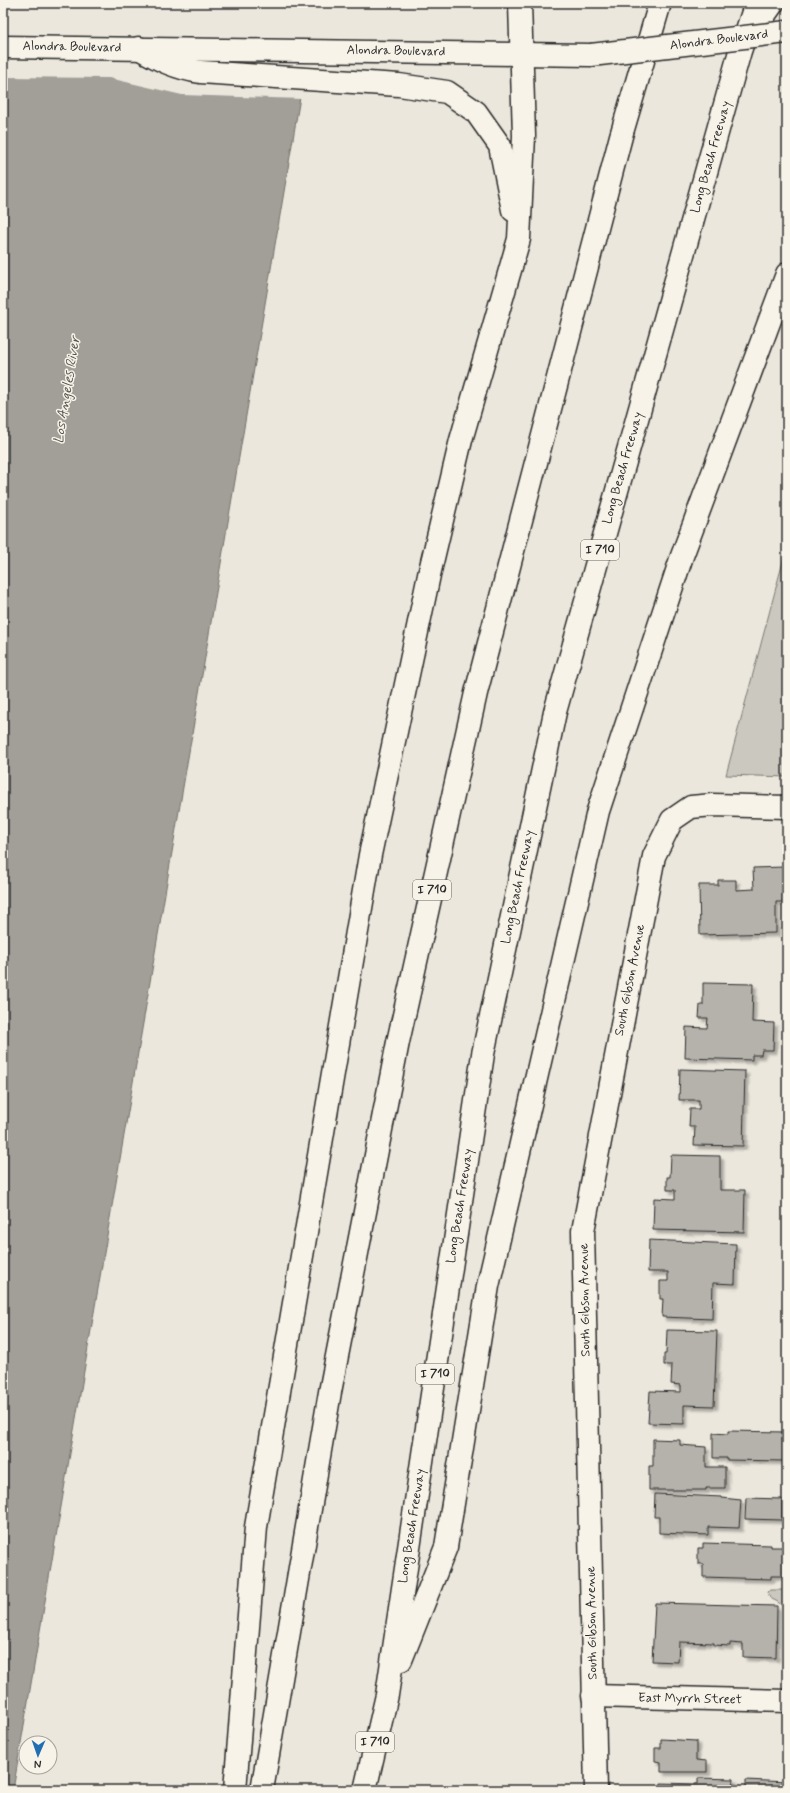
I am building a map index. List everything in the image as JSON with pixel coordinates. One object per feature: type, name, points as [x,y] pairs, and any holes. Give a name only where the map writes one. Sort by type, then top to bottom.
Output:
[{"type":"main road","points":[[235,1790],[256,1527],[370,856],[432,560],[462,440],[519,239],[524,136],[523,53],[520,3]]},
{"type":"main road","name":"I 710","points":[[262,1790],[336,1361],[398,1042],[474,701],[619,144],[660,3]]},
{"type":"main road","name":"Long Beach Freeway","points":[[365,1790],[387,1695],[483,1054],[555,712],[740,52],[756,3]]},
{"type":"main road","points":[[740,52],[773,3]]},
{"type":"main road","name":"Alondra Boulevard","points":[[3,47],[405,51],[591,55],[787,32]]},
{"type":"main road","points":[[139,48],[175,67],[200,72],[400,85],[447,92],[476,112],[500,146],[519,239]]},
{"type":"main road","points":[[387,1695],[446,1547],[488,1286],[598,811],[682,556],[787,274]]},
{"type":"main road","name":"South Gibson Avenue","points":[[596,1790],[583,1231],[654,856],[672,820],[691,807],[713,805],[787,807]]},
{"type":"main road","name":"East Myrrh Street","points":[[594,1696],[787,1701]]},
{"type":"shaded area","points":[[786,550],[787,777],[726,775]]},
{"type":"shaded area","points":[[771,1590],[787,1590],[787,1624],[783,1621],[784,1608],[778,1602],[770,1598],[768,1592]]},
{"type":"water","name":"Los Angeles River","points":[[3,3],[316,3],[22,1735],[18,1735],[18,1761],[13,1790],[3,1790]]},
{"type":"pier","points":[[3,3],[318,3],[302,99],[182,95],[109,78],[3,77]]},
{"type":"building","points":[[784,867],[785,902],[776,902],[776,933],[700,935],[699,885],[718,885],[718,880],[736,880],[736,890],[754,889],[753,868]]},
{"type":"building","points":[[703,983],[753,984],[752,1022],[774,1023],[773,1050],[762,1050],[761,1055],[752,1055],[752,1060],[685,1058],[686,1027],[707,1028],[708,1018],[699,1018],[700,1005],[703,1005]]},
{"type":"building","points":[[680,1069],[745,1071],[743,1146],[694,1145],[695,1127],[689,1127],[690,1109],[699,1109],[699,1100],[679,1100]]},
{"type":"building","points":[[671,1155],[720,1156],[720,1190],[745,1190],[744,1232],[653,1230],[654,1198],[675,1199],[675,1190],[667,1190],[667,1177],[670,1177]]},
{"type":"building","points":[[649,1240],[736,1244],[735,1284],[713,1283],[712,1319],[662,1317],[663,1299],[660,1299],[660,1281],[668,1281],[668,1272],[648,1272]]},
{"type":"building","points":[[667,1330],[717,1331],[714,1406],[684,1405],[684,1424],[648,1423],[650,1391],[681,1392],[681,1385],[671,1384],[672,1365],[664,1365]]},
{"type":"building","points":[[728,1431],[785,1432],[784,1461],[727,1460],[727,1458],[713,1458],[713,1433],[728,1434]]},
{"type":"building","points":[[653,1439],[680,1440],[680,1445],[706,1447],[706,1467],[725,1467],[725,1488],[706,1488],[706,1490],[649,1490],[649,1466],[653,1466]]},
{"type":"building","points":[[655,1494],[722,1497],[741,1500],[739,1528],[708,1527],[708,1535],[659,1533],[659,1517],[654,1517]]},
{"type":"building","points":[[746,1498],[782,1499],[782,1520],[745,1519]]},
{"type":"building","points":[[703,1543],[771,1545],[771,1547],[787,1547],[787,1576],[771,1576],[771,1579],[703,1577],[703,1564],[698,1564],[698,1548],[703,1548]]},
{"type":"building","points":[[655,1603],[777,1606],[776,1658],[743,1657],[743,1644],[730,1643],[730,1646],[714,1645],[714,1643],[679,1642],[678,1662],[652,1661]]},
{"type":"building","points":[[661,1739],[696,1741],[696,1760],[707,1761],[707,1772],[661,1772],[661,1762],[655,1761],[655,1748],[661,1748]]},
{"type":"building","points":[[698,1778],[734,1779],[733,1790],[661,1790],[661,1783],[698,1784]]},
{"type":"building","points":[[746,1780],[787,1782],[787,1790],[746,1790]]}]
